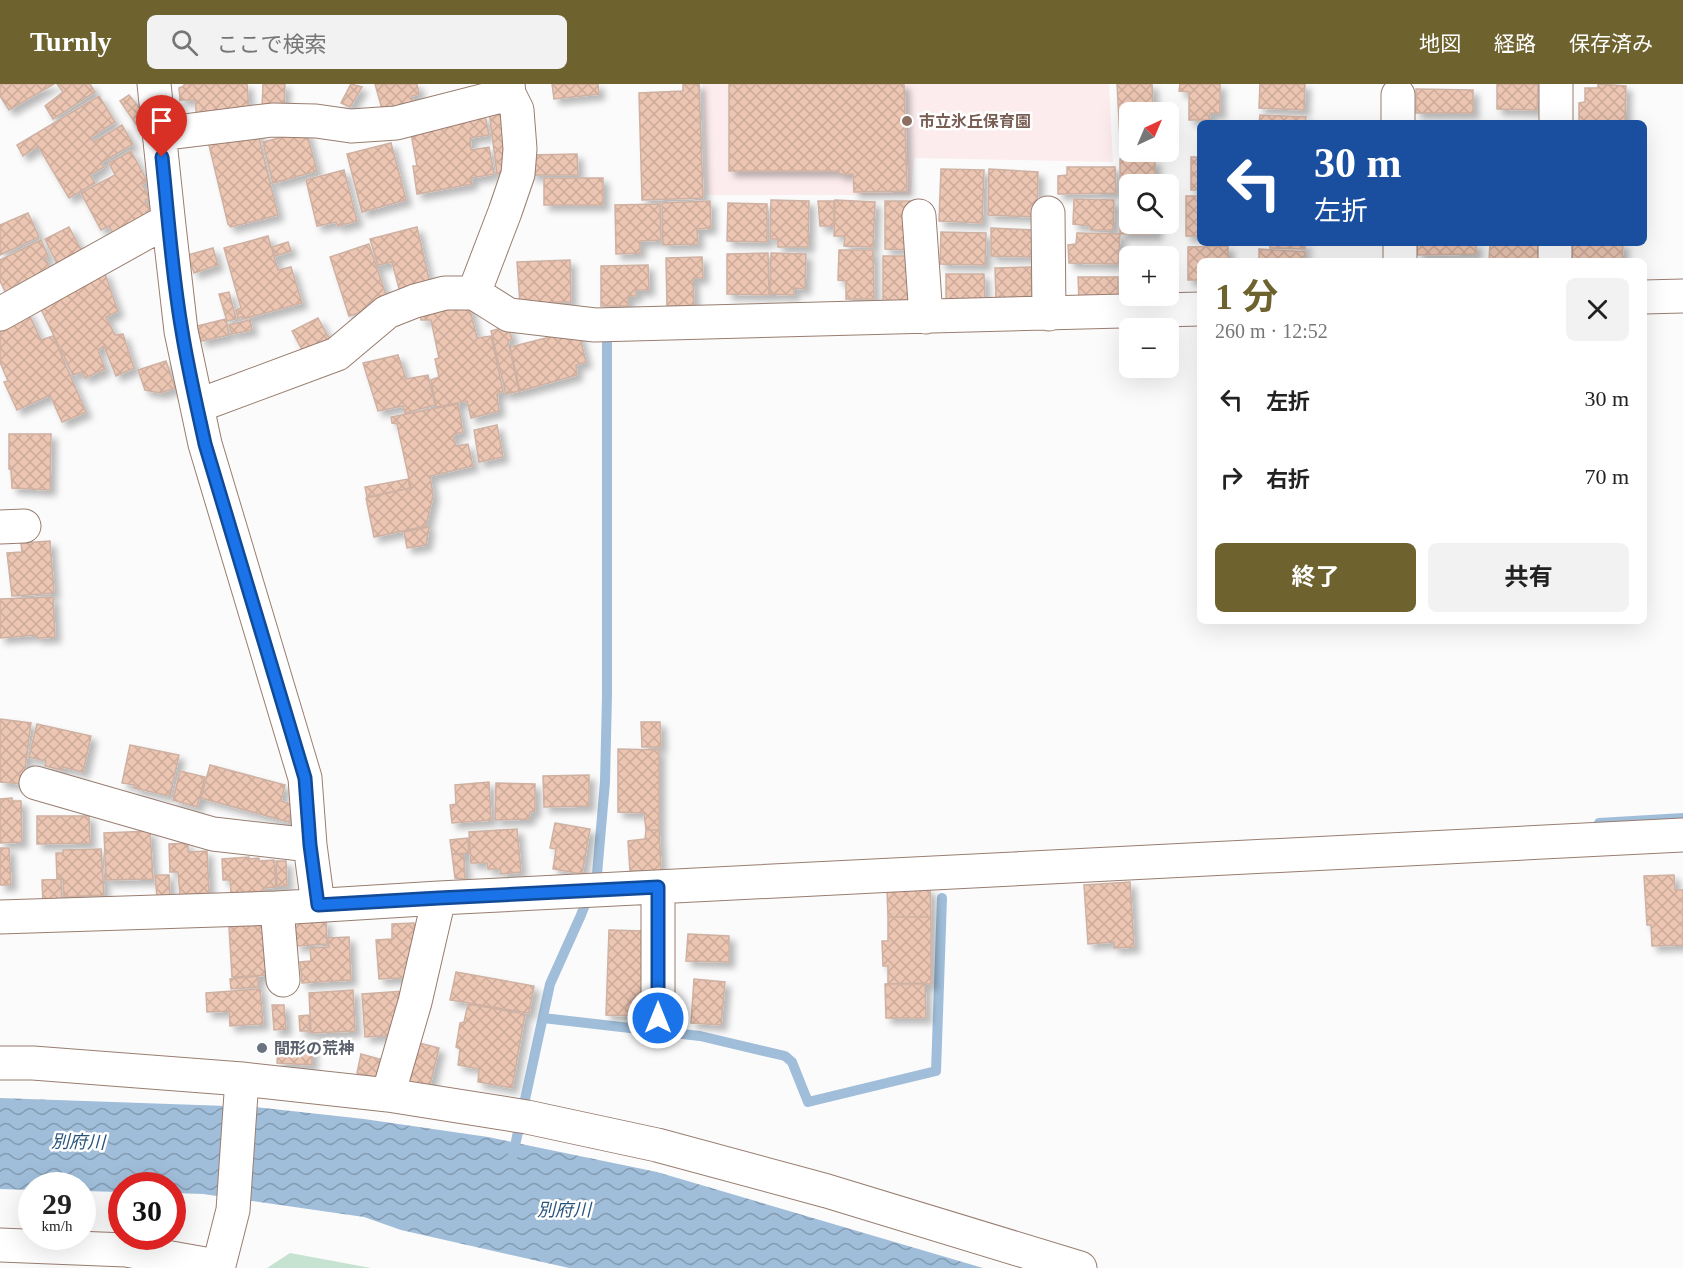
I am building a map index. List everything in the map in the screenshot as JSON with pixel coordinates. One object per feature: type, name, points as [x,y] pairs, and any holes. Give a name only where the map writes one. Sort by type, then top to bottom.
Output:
[{"type":"street","points":[[154,84],[182,331],[205,444],[305,778],[310,845],[318,905]]},
{"type":"street","points":[[1556,84],[1556,120]]},
{"type":"street","points":[[160,134],[272,120],[316,121],[351,126],[396,123],[508,89],[517,110],[518,174],[474,293]]},
{"type":"street","points":[[1048,213],[1049,314]]},
{"type":"street","points":[[920,216],[926,317]]},
{"type":"street","points":[[0,314],[158,226],[169,226]]},
{"type":"street","points":[[197,406],[337,354],[387,312],[445,293],[474,293],[509,315],[595,325],[1197,309]]},
{"type":"street","points":[[1647,297],[1683,296]]},
{"type":"street","points":[[36,783],[213,834],[310,845]]},
{"type":"street","points":[[0,917],[277,908],[1683,835]]},
{"type":"street","points":[[658,887],[658,1018]]},
{"type":"street","points":[[388,1095],[415,1002],[439,898]]},
{"type":"street","points":[[277,908],[283,980]]},
{"type":"street","points":[[0,1063],[33,1063],[242,1079],[388,1095],[516,1115],[657,1145],[816,1188],[1080,1268]]},
{"type":"street","points":[[0,1245],[126,1250],[205,1266],[219,1265],[233,1210],[242,1079]]},
{"type":"shaded area","name":"市立氷丘保育園","points":[[703,84],[1109,84],[1113,162],[914,158],[911,195],[706,195]]},
{"type":"green space","points":[[290,1253],[371,1268],[267,1268]]},
{"type":"water","name":"別府川","points":[[0,1098],[255,1107],[364,1119],[488,1137],[657,1172],[983,1268],[569,1268],[401,1230],[364,1217],[186,1193],[186,1172],[108,1172],[108,1192],[96,1191],[96,1172],[18,1172],[18,1190],[0,1189]]},
{"type":"building","points":[[0,84],[54,84],[9,110],[0,96]]},
{"type":"building","points":[[57,84],[90,84],[95,92],[53,119],[45,106],[63,92]]},
{"type":"building","points":[[184,84],[247,84],[249,111],[197,120],[195,100],[180,100],[179,88]]},
{"type":"building","points":[[263,84],[285,84],[284,108],[262,108]]},
{"type":"building","points":[[351,84],[362,87],[350,107],[341,103]]},
{"type":"building","points":[[375,84],[417,84],[419,94],[412,96],[413,103],[382,109]]},
{"type":"building","points":[[552,84],[598,84],[599,94],[554,99]]},
{"type":"building","points":[[683,84],[699,84],[703,198],[642,200],[639,93],[683,91]]},
{"type":"building","points":[[729,84],[904,84],[907,191],[854,192],[853,174],[839,174],[839,171],[729,171]]},
{"type":"building","points":[[1117,84],[1152,84],[1153,102],[1119,102],[1119,121]]},
{"type":"building","points":[[1180,84],[1220,84],[1220,113],[1210,113],[1209,120],[1189,120],[1189,92],[1179,91]]},
{"type":"building","points":[[1260,84],[1305,84],[1304,110],[1259,108]]},
{"type":"building","points":[[1497,84],[1538,84],[1537,110],[1497,109]]},
{"type":"building","points":[[1598,84],[1626,86],[1625,120],[1579,120],[1579,103],[1585,102],[1585,88],[1598,88]]},
{"type":"building","points":[[1416,89],[1473,90],[1473,113],[1416,113]]},
{"type":"building","points":[[129,95],[145,115],[136,124],[120,101]]},
{"type":"building","points":[[99,96],[115,122],[91,137],[94,142],[122,125],[133,144],[101,163],[104,167],[90,175],[95,183],[69,198],[38,146],[23,156],[17,145]]},
{"type":"building","points":[[508,109],[512,170],[497,174],[489,111]]},
{"type":"building","points":[[1260,115],[1306,117],[1306,120],[1259,120]]},
{"type":"building","points":[[485,116],[489,135],[470,138],[471,150],[489,147],[494,174],[471,178],[472,184],[417,194],[413,166],[417,166],[410,128]]},
{"type":"building","points":[[257,130],[278,215],[231,227],[228,224],[208,141]]},
{"type":"building","points":[[306,131],[317,171],[273,183],[263,142]]},
{"type":"building","points":[[391,143],[406,200],[362,212],[347,154]]},
{"type":"building","points":[[131,151],[147,181],[142,184],[150,198],[145,200],[150,209],[146,212],[151,220],[116,239],[109,226],[101,230],[81,193],[115,175],[109,163]]},
{"type":"building","points":[[577,154],[578,175],[531,175],[530,155]]},
{"type":"building","points":[[1191,157],[1197,157],[1197,190],[1191,190]]},
{"type":"building","points":[[1120,162],[1155,162],[1155,174],[1120,174]]},
{"type":"building","points":[[1067,167],[1115,167],[1116,193],[1058,194],[1058,176],[1067,175]]},
{"type":"building","points":[[941,169],[984,170],[982,223],[939,221]]},
{"type":"building","points":[[989,169],[1038,172],[1037,217],[988,215]]},
{"type":"building","points":[[344,170],[357,221],[338,226],[336,222],[317,226],[306,180]]},
{"type":"building","points":[[544,178],[603,178],[603,205],[544,205]]},
{"type":"building","points":[[1186,196],[1197,196],[1197,236],[1186,236]]},
{"type":"building","points":[[1074,199],[1114,200],[1113,230],[1091,230],[1090,226],[1073,224]]},
{"type":"building","points":[[771,200],[809,201],[808,247],[778,247],[778,239],[770,239]]},
{"type":"building","points":[[835,200],[875,202],[873,247],[844,246],[845,236],[834,236]]},
{"type":"building","points":[[710,201],[711,228],[697,229],[698,244],[663,245],[662,203]]},
{"type":"building","points":[[818,201],[834,201],[834,226],[820,226]]},
{"type":"building","points":[[885,201],[911,201],[910,250],[885,249]]},
{"type":"building","points":[[728,203],[767,204],[767,242],[727,241]]},
{"type":"building","points":[[660,204],[661,240],[640,241],[640,253],[616,254],[615,205]]},
{"type":"building","points":[[28,213],[39,237],[0,255],[0,225]]},
{"type":"building","points":[[69,227],[86,259],[61,272],[45,239]]},
{"type":"building","points":[[417,227],[431,288],[401,296],[392,262],[378,265],[370,239]]},
{"type":"building","points":[[991,228],[1036,230],[1035,257],[991,256]]},
{"type":"building","points":[[941,232],[986,233],[985,265],[940,264]]},
{"type":"building","points":[[1077,233],[1120,234],[1118,264],[1069,263],[1068,245],[1076,244]]},
{"type":"building","points":[[268,236],[278,270],[291,267],[302,303],[243,319],[243,317],[238,318],[236,310],[241,308],[224,248]]},
{"type":"building","points":[[41,240],[48,256],[45,258],[55,277],[9,299],[0,281],[0,260]]},
{"type":"building","points":[[288,242],[291,251],[275,256],[272,247]]},
{"type":"building","points":[[369,244],[389,304],[349,316],[330,257]]},
{"type":"building","points":[[1228,246],[1228,258],[1197,258],[1197,280],[1188,280],[1188,247]]},
{"type":"building","points":[[1270,246],[1305,246],[1305,249],[1270,248]]},
{"type":"building","points":[[1417,246],[1476,246],[1476,254],[1417,255]]},
{"type":"building","points":[[1490,246],[1544,246],[1543,258],[1489,258]]},
{"type":"building","points":[[1573,246],[1623,246],[1622,258],[1572,258]]},
{"type":"building","points":[[213,248],[218,265],[194,273],[188,255]]},
{"type":"building","points":[[1259,249],[1305,252],[1305,258],[1259,258]]},
{"type":"building","points":[[839,250],[873,250],[874,299],[846,299],[846,281],[838,280]]},
{"type":"building","points":[[768,253],[769,295],[727,294],[727,254]]},
{"type":"building","points":[[771,253],[806,254],[805,289],[794,288],[794,295],[770,294]]},
{"type":"building","points":[[883,256],[914,256],[909,300],[902,300],[902,305],[883,305]]},
{"type":"building","points":[[702,257],[703,278],[693,278],[694,306],[667,306],[666,258]]},
{"type":"building","points":[[570,260],[571,302],[553,302],[549,308],[520,304],[517,262]]},
{"type":"building","points":[[648,265],[649,290],[636,290],[636,296],[628,296],[628,306],[601,306],[601,266]]},
{"type":"building","points":[[1031,267],[1032,300],[996,301],[995,268]]},
{"type":"building","points":[[104,271],[118,311],[106,317],[115,335],[123,334],[134,368],[116,376],[104,346],[98,350],[105,369],[85,378],[82,372],[73,375],[39,305]]},
{"type":"building","points":[[946,274],[984,274],[985,302],[946,303]]},
{"type":"building","points":[[1078,277],[1118,277],[1118,299],[1079,300]]},
{"type":"building","points":[[229,292],[236,319],[227,321],[219,294]]},
{"type":"building","points":[[468,302],[477,338],[491,336],[503,391],[497,394],[499,411],[471,418],[467,401],[436,407],[431,380],[439,377],[435,359],[439,358],[431,320],[421,320],[420,315]]},
{"type":"building","points":[[27,310],[41,340],[53,336],[86,412],[62,422],[50,395],[17,410],[4,382],[8,381],[0,362],[0,322]]},
{"type":"building","points":[[318,318],[331,342],[305,355],[292,331]]},
{"type":"building","points":[[226,319],[229,335],[201,341],[197,326]]},
{"type":"building","points":[[250,320],[252,330],[232,334],[229,325]]},
{"type":"building","points":[[508,326],[512,339],[508,341],[519,391],[506,394],[491,331]]},
{"type":"building","points":[[578,330],[586,362],[576,365],[577,375],[520,391],[510,347]]},
{"type":"building","points":[[398,355],[406,379],[428,375],[435,405],[405,413],[403,406],[378,411],[363,363]]},
{"type":"building","points":[[166,361],[175,388],[160,393],[145,390],[138,370]]},
{"type":"building","points":[[458,404],[463,432],[453,435],[456,446],[468,444],[473,466],[430,476],[433,495],[426,526],[374,537],[366,498],[411,488],[397,424],[392,423],[391,417]]},
{"type":"building","points":[[497,425],[503,457],[479,462],[474,430]]},
{"type":"building","points":[[9,434],[51,434],[50,490],[12,488],[11,470],[9,469]]},
{"type":"building","points":[[408,479],[410,488],[367,497],[365,487]]},
{"type":"building","points":[[429,527],[426,545],[407,548],[404,532]]},
{"type":"building","points":[[50,541],[54,593],[12,596],[7,553],[22,552],[21,543]]},
{"type":"building","points":[[53,597],[55,637],[37,638],[36,635],[0,638],[0,599]]},
{"type":"building","points":[[0,719],[31,723],[23,784],[0,782]]},
{"type":"building","points":[[641,722],[660,722],[661,747],[642,747]]},
{"type":"building","points":[[37,724],[91,736],[83,772],[63,767],[62,770],[45,766],[46,761],[29,757]]},
{"type":"building","points":[[130,745],[179,755],[170,796],[122,783]]},
{"type":"building","points":[[618,749],[659,750],[659,830],[646,830],[644,813],[618,812]]},
{"type":"building","points":[[210,765],[285,785],[281,801],[294,805],[289,822],[201,798]]},
{"type":"building","points":[[180,771],[205,777],[197,807],[173,800]]},
{"type":"building","points":[[589,775],[589,806],[544,807],[543,776]]},
{"type":"building","points":[[489,782],[491,820],[452,823],[450,805],[456,804],[455,785]]},
{"type":"building","points":[[496,783],[535,784],[535,811],[530,812],[529,819],[495,820]]},
{"type":"building","points":[[12,798],[12,801],[21,801],[22,842],[0,843],[0,799]]},
{"type":"building","points":[[37,816],[89,816],[90,843],[37,844]]},
{"type":"building","points":[[555,823],[590,829],[582,874],[553,869],[556,849],[550,848]]},
{"type":"building","points":[[517,829],[521,872],[501,874],[500,869],[488,869],[487,863],[471,863],[469,832]]},
{"type":"building","points":[[646,830],[659,830],[661,871],[630,871],[628,841],[645,839]]},
{"type":"building","points":[[150,831],[153,879],[106,880],[104,833]]},
{"type":"building","points":[[468,838],[469,853],[452,854],[450,840]]},
{"type":"building","points":[[188,843],[188,852],[207,851],[209,893],[180,895],[178,872],[170,872],[169,844]]},
{"type":"building","points":[[0,848],[9,848],[11,885],[0,885]]},
{"type":"building","points":[[101,849],[104,895],[64,897],[63,879],[57,879],[56,853],[63,853],[63,850]]},
{"type":"building","points":[[452,854],[464,855],[465,879],[455,878]]},
{"type":"building","points":[[249,857],[249,859],[259,858],[259,861],[274,860],[276,887],[264,888],[265,891],[231,893],[230,880],[223,880],[222,859]]},
{"type":"building","points":[[276,861],[286,861],[287,886],[277,886]]},
{"type":"building","points":[[155,875],[169,875],[170,897],[157,898]]},
{"type":"building","points":[[1674,875],[1675,890],[1683,890],[1683,945],[1652,946],[1651,925],[1647,925],[1644,876]]},
{"type":"building","points":[[61,879],[62,903],[43,904],[42,880]]},
{"type":"building","points":[[1130,882],[1134,947],[1114,948],[1114,942],[1088,944],[1084,885]]},
{"type":"building","points":[[887,889],[930,889],[931,917],[888,917]]},
{"type":"building","points":[[888,917],[931,917],[931,984],[888,984],[888,966],[883,966],[882,941],[888,941]]},
{"type":"building","points":[[326,920],[327,944],[296,946],[295,922]]},
{"type":"building","points":[[414,923],[417,977],[379,979],[376,940],[392,939],[392,924]]},
{"type":"building","points":[[265,925],[268,975],[232,977],[229,927]]},
{"type":"building","points":[[609,930],[643,931],[641,1016],[606,1015]]},
{"type":"building","points":[[688,934],[729,936],[729,962],[686,961]]},
{"type":"building","points":[[349,937],[351,980],[302,983],[300,962],[311,961],[310,948],[329,947],[328,938]]},
{"type":"building","points":[[456,972],[534,986],[529,1013],[450,1000]]},
{"type":"building","points":[[258,976],[258,987],[231,989],[230,979]]},
{"type":"building","points":[[694,979],[725,982],[721,1025],[691,1023]]},
{"type":"building","points":[[925,983],[926,1018],[886,1018],[885,984]]},
{"type":"building","points":[[260,989],[263,1024],[230,1026],[229,1011],[207,1012],[206,993]]},
{"type":"building","points":[[353,990],[355,1031],[311,1033],[309,993]]},
{"type":"building","points":[[404,991],[398,1035],[365,1037],[362,994]]},
{"type":"building","points":[[468,1004],[525,1014],[512,1088],[478,1082],[479,1069],[458,1065],[460,1049],[456,1047],[460,1023],[464,1022]]},
{"type":"building","points":[[272,1005],[284,1005],[286,1029],[274,1030]]},
{"type":"building","points":[[309,1015],[310,1031],[300,1031],[299,1016]]},
{"type":"building","points":[[411,1041],[439,1048],[429,1089],[400,1082]]},
{"type":"building","name":"間形の荒神","points":[[278,1043],[312,1044],[312,1065],[277,1063]]},
{"type":"building","name":"間形の荒神","points":[[361,1054],[383,1060],[379,1078],[357,1073]]},
{"type":"waterway","points":[[513,1155],[550,984],[597,874],[605,782],[607,695],[607,338]]},
{"type":"waterway","points":[[1599,823],[1683,818]]},
{"type":"waterway","points":[[543,1018],[700,1036],[785,1056],[792,1062],[808,1102],[936,1071],[942,898]]},
{"type":"place","name":"市立氷丘保育園","points":[[907,121]]},
{"type":"place","name":"間形の荒神","points":[[262,1048]]},
{"type":"route","points":[[162,157],[182,331],[197,406],[205,444],[305,778],[310,845],[318,905],[658,887],[658,1018]]}]
